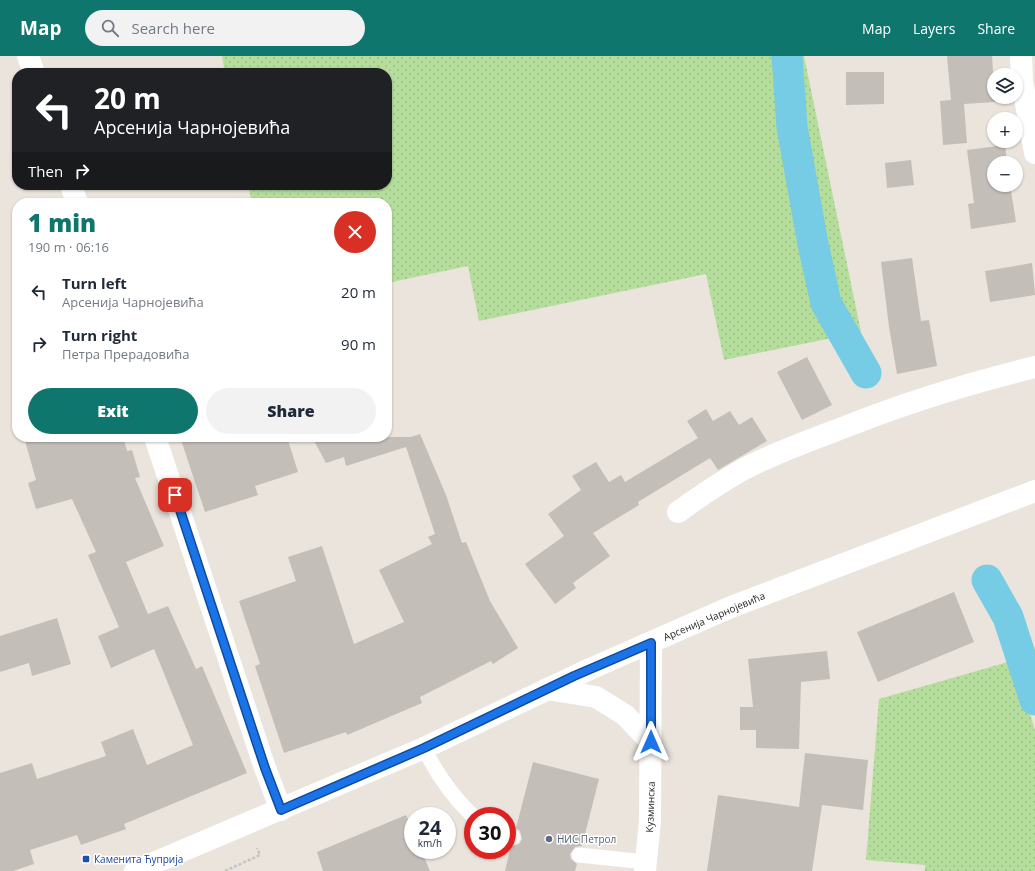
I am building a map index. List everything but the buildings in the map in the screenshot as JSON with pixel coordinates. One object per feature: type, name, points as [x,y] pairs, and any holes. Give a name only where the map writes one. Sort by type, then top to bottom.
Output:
[{"type":"street","points":[[28,56],[32,68]]},
{"type":"street","points":[[1021,56],[1022,81],[1035,154]]},
{"type":"street","points":[[678,512],[746,468],[785,450],[892,408],[985,379],[1035,367]]},
{"type":"street","points":[[157,442],[265,768],[281,810]]},
{"type":"street","name":"Арсенија Чарнојевића","points":[[135,871],[424,748],[547,689],[731,607],[1035,491]]},
{"type":"street","name":"Кузминска","points":[[646,867],[650,820],[651,643]]},
{"type":"street","points":[[547,689],[596,697],[625,714],[651,742]]},
{"type":"lane","points":[[424,748],[446,785],[464,808]]},
{"type":"lane","points":[[579,855],[646,867]]},
{"type":"green space","points":[[222,56],[804,56],[861,332],[724,360],[706,274],[479,321],[468,266],[392,282],[392,198],[251,198],[249,190],[392,190],[392,68],[224,68]]},
{"type":"green space","points":[[1015,660],[1035,731],[1035,871],[925,871],[925,865],[866,860],[879,699]]},
{"type":"waterway","points":[[787,56],[792,127],[813,244],[826,303],[866,373]]},
{"type":"waterway","points":[[987,580],[1008,617],[1035,700]]},
{"type":"place","name":"НИС Петрол","points":[[549,839]]},
{"type":"place","name":"Каменита Ћуприја","points":[[86,859]]},
{"type":"route","points":[[175,495],[265,768],[281,810],[424,748],[574,676],[651,643],[651,742]]}]
